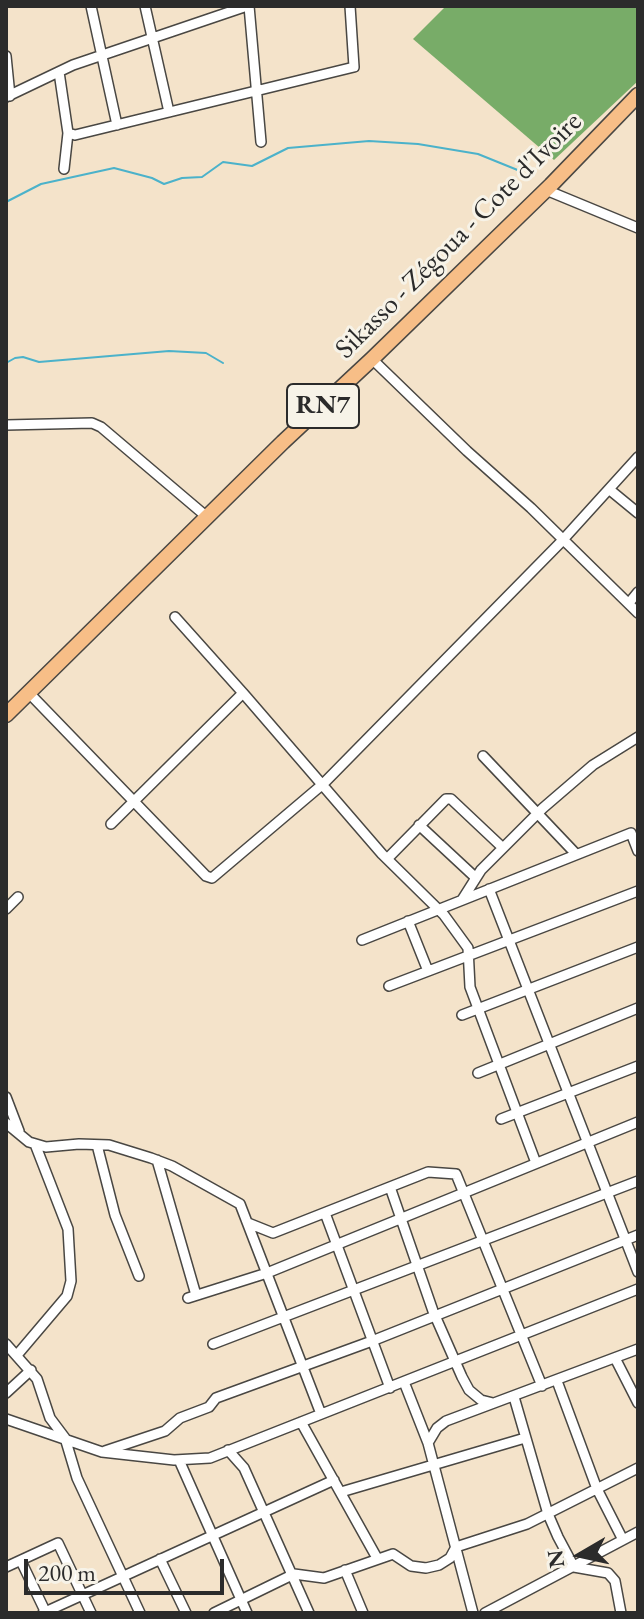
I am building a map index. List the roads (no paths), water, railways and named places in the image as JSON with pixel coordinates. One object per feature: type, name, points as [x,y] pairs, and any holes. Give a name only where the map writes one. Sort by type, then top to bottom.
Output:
[{"type":"highway","name":"Sikasso - Zégoua - Cote d'Ivoire","points":[[6,715],[546,190],[638,95]]},
{"type":"street","points":[[91,6],[117,125]]},
{"type":"street","points":[[145,6],[169,112]]},
{"type":"street","points":[[6,56],[8,96],[102,55],[248,6],[261,142]]},
{"type":"street","points":[[68,133],[75,135],[354,67],[352,7]]},
{"type":"street","points":[[59,72],[68,133],[64,169]]},
{"type":"street","points":[[546,190],[638,228]]},
{"type":"street","points":[[372,359],[564,539],[638,613]]},
{"type":"street","points":[[6,425],[92,423],[101,427],[207,517]]},
{"type":"street","points":[[29,693],[206,876],[212,878],[323,784],[564,539],[638,457]]},
{"type":"street","points":[[610,490],[638,513]]},
{"type":"street","points":[[629,603],[638,592]]},
{"type":"street","points":[[175,617],[387,859],[438,909],[468,948],[470,987],[536,1163]]},
{"type":"street","points":[[111,824],[243,693]]},
{"type":"street","points":[[462,900],[476,878],[537,813],[593,765],[638,737]]},
{"type":"street","points":[[483,756],[576,854]]},
{"type":"street","points":[[387,859],[442,800],[451,799],[503,848]]},
{"type":"street","points":[[419,825],[476,878]]},
{"type":"street","points":[[362,940],[631,833],[638,851]]},
{"type":"street","points":[[489,889],[638,1272]]},
{"type":"street","points":[[389,986],[638,891]]},
{"type":"street","points":[[6,909],[18,897]]},
{"type":"street","points":[[408,921],[428,971]]},
{"type":"street","points":[[462,1015],[638,947]]},
{"type":"street","points":[[478,1073],[638,1008]]},
{"type":"street","points":[[501,1119],[638,1066]]},
{"type":"street","points":[[6,1097],[21,1135]]},
{"type":"street","points":[[157,1160],[192,1296],[267,1273],[638,1122]]},
{"type":"street","points":[[6,1123],[35,1144],[46,1147],[109,1145],[157,1160],[240,1204],[321,1414]]},
{"type":"street","points":[[17,1355],[67,1296],[71,1281],[68,1229],[35,1144]]},
{"type":"street","points":[[97,1145],[115,1215],[139,1276]]},
{"type":"street","points":[[248,1223],[273,1233],[428,1172],[456,1174],[542,1386]]},
{"type":"street","points":[[213,1344],[638,1181]]},
{"type":"street","points":[[390,1187],[435,1315],[469,1390],[481,1400],[493,1403]]},
{"type":"street","points":[[325,1213],[390,1388]]},
{"type":"street","points":[[102,1452],[165,1431],[180,1418],[209,1407],[216,1398],[372,1341],[638,1235]]},
{"type":"street","points":[[6,1419],[102,1452],[179,1460],[210,1458],[638,1289]]},
{"type":"street","points":[[6,1344],[31,1370],[50,1418],[65,1438],[77,1478],[140,1613]]},
{"type":"street","points":[[428,1443],[437,1428],[458,1415],[638,1349]]},
{"type":"street","points":[[615,1358],[638,1403]]},
{"type":"street","points":[[6,1393],[31,1370]]},
{"type":"street","points":[[557,1381],[597,1489],[623,1540]]},
{"type":"street","points":[[404,1382],[428,1443],[473,1613]]},
{"type":"street","points":[[458,1415],[466,1404],[469,1390]]},
{"type":"street","points":[[514,1397],[548,1514],[574,1567]]},
{"type":"street","points":[[301,1422],[377,1558]]},
{"type":"street","points":[[341,1492],[525,1438]]},
{"type":"street","points":[[228,1450],[244,1468],[309,1613]]},
{"type":"street","points":[[179,1460],[247,1613]]},
{"type":"street","points":[[214,1613],[294,1574],[324,1578],[393,1554],[411,1566],[426,1568],[439,1565],[450,1558],[456,1547],[501,1534],[548,1514],[638,1468]]},
{"type":"street","points":[[21,1561],[45,1613],[334,1480]]},
{"type":"street","points":[[485,1613],[638,1532]]},
{"type":"street","points":[[6,1567],[58,1543],[91,1613]]},
{"type":"street","points":[[160,1559],[186,1613]]},
{"type":"street","points":[[574,1567],[608,1573],[615,1581],[621,1613]]},
{"type":"street","points":[[345,1570],[363,1613]]},
{"type":"waterway","points":[[6,202],[41,184],[114,168],[164,184],[182,178],[202,177],[223,162],[252,166],[288,148],[369,141],[418,144],[478,154],[520,171]]},
{"type":"waterway","points":[[6,363],[23,357],[39,362],[169,351],[206,353],[223,363]]}]
